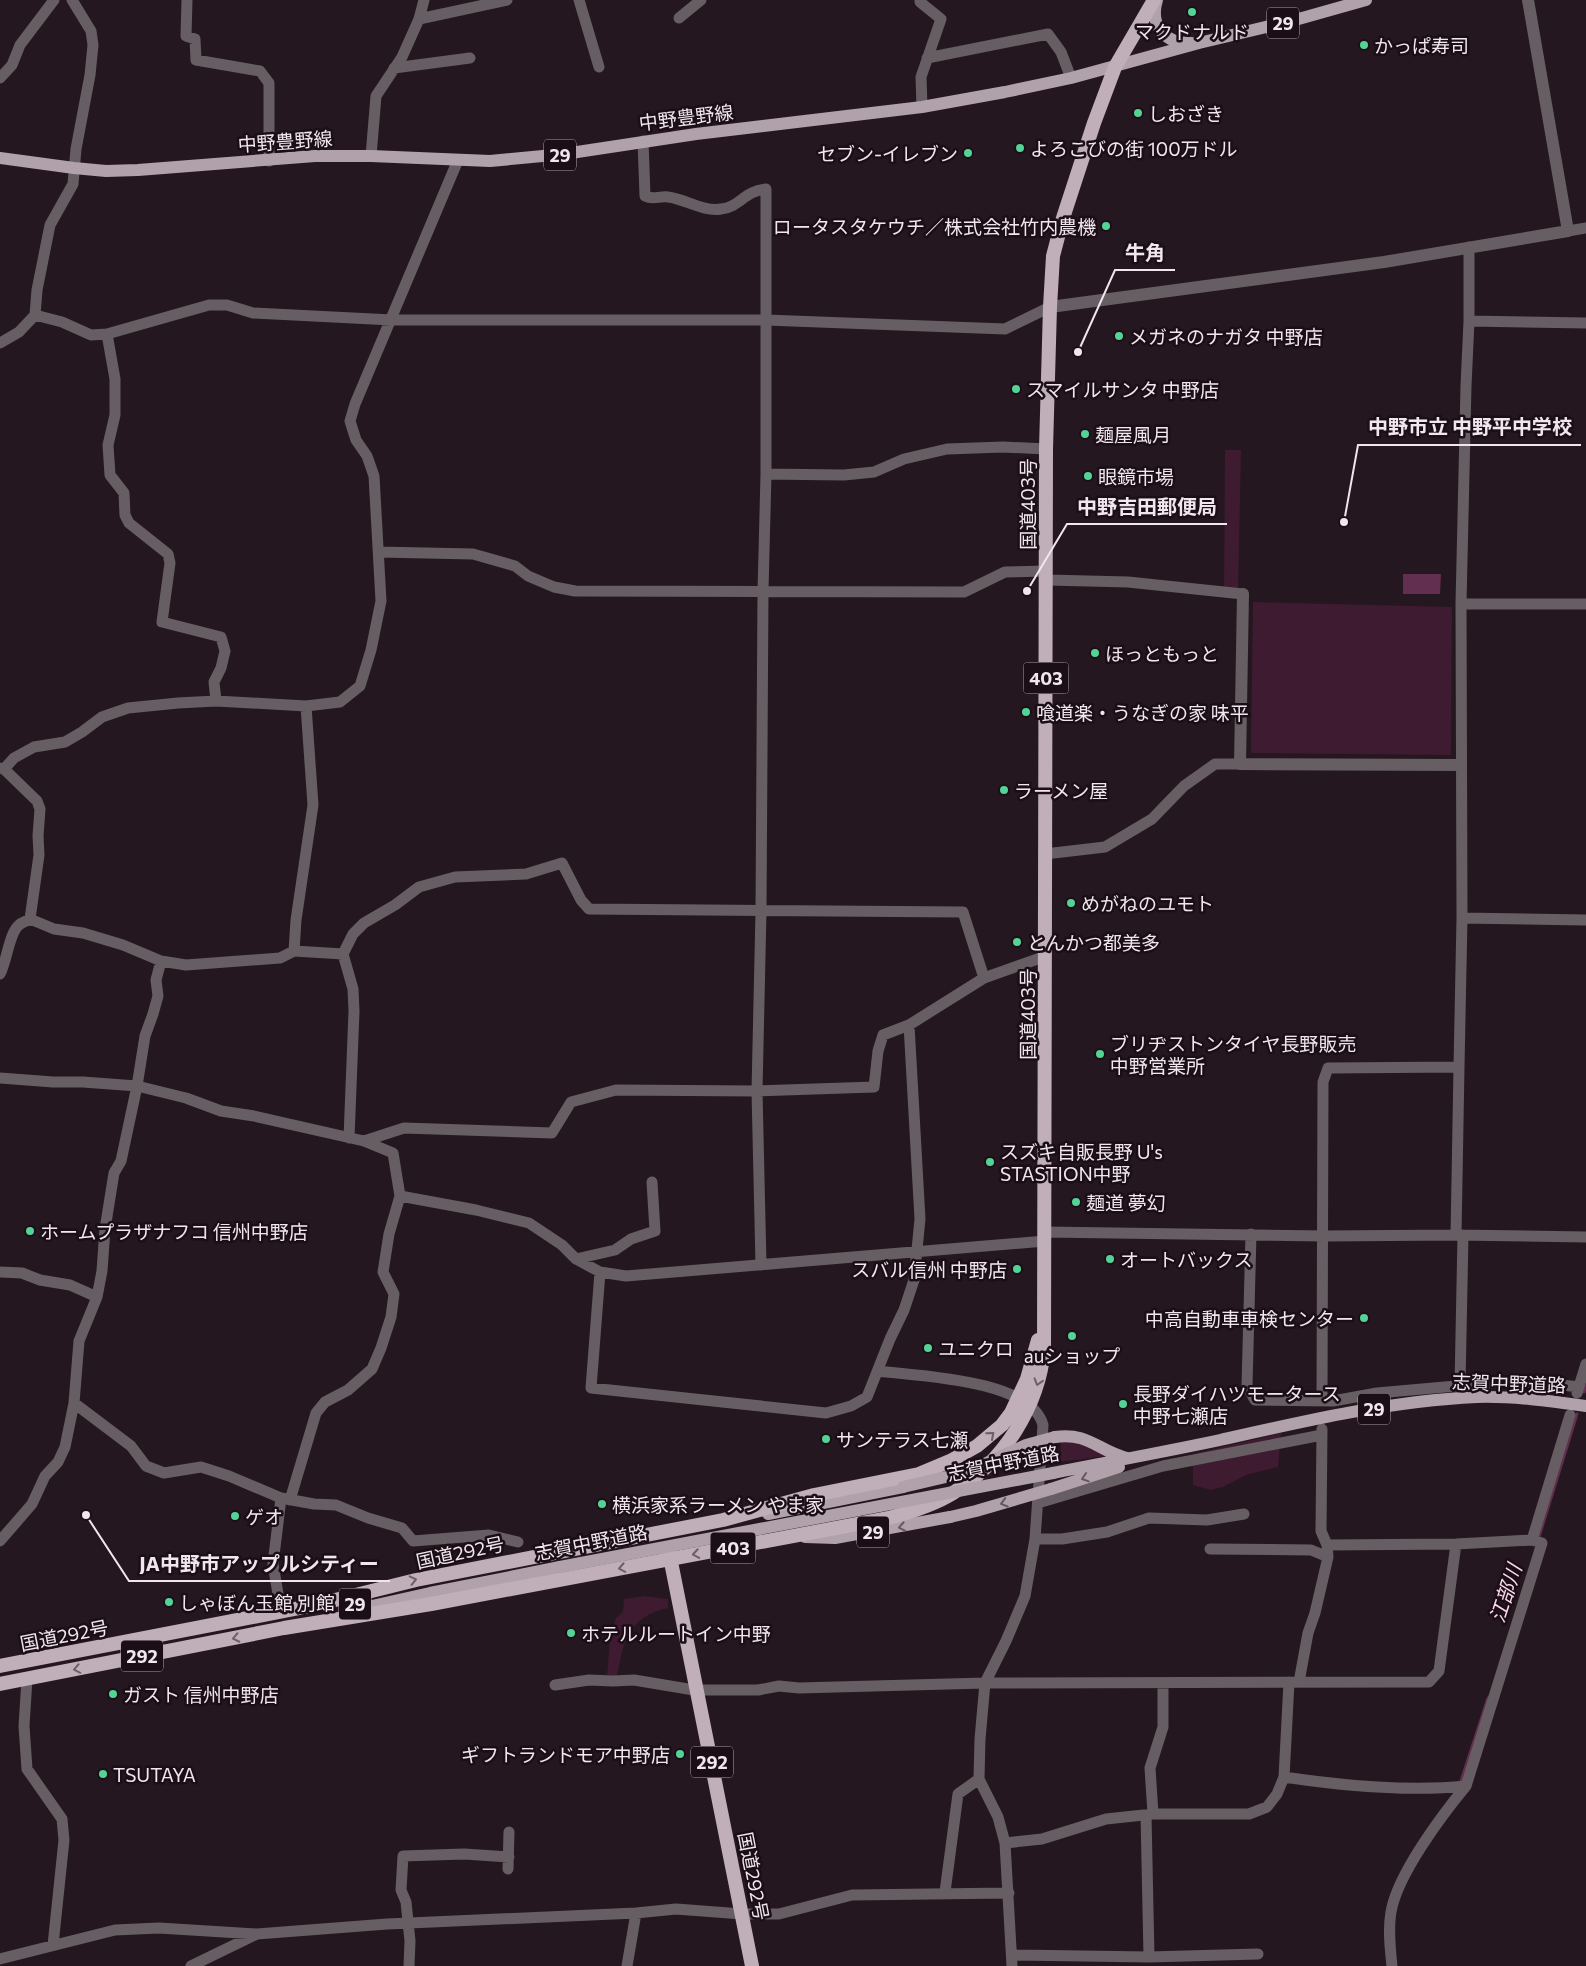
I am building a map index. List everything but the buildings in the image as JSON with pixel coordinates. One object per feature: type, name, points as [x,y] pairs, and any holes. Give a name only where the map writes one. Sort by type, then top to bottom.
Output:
[{"type":"highway","name":"国道403号","points":[[665,1531],[723,1520],[814,1495],[919,1474],[953,1460],[990,1436],[1024,1403],[1038,1384],[1043,1359],[1045,1237],[1046,449],[1053,256],[1060,227],[1114,67],[1155,0]]},
{"type":"highway","name":"国道403号","points":[[670,1559],[889,1518],[914,1511],[953,1494],[981,1472],[1004,1447],[1024,1403]]},
{"type":"highway","points":[[953,1460],[962,1465],[972,1479]]},
{"type":"highway","name":"国道292号","points":[[0,1666],[281,1612],[416,1580],[665,1531],[752,1966]]},
{"type":"highway","name":"国道292号","points":[[0,1684],[284,1628],[431,1604],[670,1559]]},
{"type":"main road","points":[[1155,0],[1154,19],[1159,30],[1172,39],[1181,42],[1199,43]]},
{"type":"main road","name":"中野豊野線","points":[[0,158],[74,168],[138,170],[315,156],[371,156],[490,161],[564,154],[643,142],[922,107],[1071,78],[1366,0]]},
{"type":"main road","name":"志賀中野道路","points":[[430,1593],[1164,1452],[1293,1424],[1426,1401],[1479,1397],[1544,1400],[1586,1406]]},
{"type":"main road","name":"29","points":[[723,1520],[750,1517],[903,1487],[967,1472],[1026,1446],[1054,1437],[1071,1435],[1090,1440],[1118,1456],[1128,1458]]},
{"type":"main road","name":"29","points":[[796,1536],[835,1538],[950,1517],[1051,1489],[1164,1452]]},
{"type":"main road","name":"29","points":[[281,1612],[313,1610],[430,1593]]},
{"type":"main road","name":"29","points":[[284,1628],[430,1593]]},
{"type":"street","points":[[0,78],[12,65],[20,45],[54,0]]},
{"type":"street","points":[[0,343],[19,332],[35,315],[37,290],[50,225],[73,184],[76,149],[90,75],[93,45],[91,31],[72,0]]},
{"type":"street","points":[[187,0],[186,36],[195,39],[196,60],[260,71],[269,82],[269,161]]},
{"type":"street","points":[[371,156],[376,96],[402,57],[419,19],[424,0]]},
{"type":"street","points":[[419,19],[507,0]]},
{"type":"street","points":[[579,0],[599,67]]},
{"type":"street","points":[[679,18],[701,0]]},
{"type":"street","points":[[1528,0],[1568,231]]},
{"type":"street","points":[[918,1],[941,19],[922,77],[922,107]]},
{"type":"street","points":[[927,58],[1048,34],[1061,52],[1071,78]]},
{"type":"street","points":[[394,68],[470,58]]},
{"type":"street","points":[[643,142],[645,196],[651,199],[666,196],[700,207],[720,210],[737,203],[755,190],[766,189],[766,474],[757,1091],[761,1265]]},
{"type":"street","points":[[30,919],[39,855],[40,809],[37,800],[2,768],[14,758],[34,747],[65,742],[102,717],[128,708],[178,703],[216,702],[306,706],[340,702],[360,686],[371,650],[381,601],[374,476],[367,456],[356,440],[350,421],[355,404],[458,160]]},
{"type":"street","points":[[35,315],[62,322],[91,335],[107,334],[209,305],[227,305],[253,313],[392,320],[766,320],[1005,329],[1050,307],[1293,275],[1586,228]]},
{"type":"street","points":[[1460,1385],[1459,1067],[1462,918],[1462,604],[1469,247]]},
{"type":"street","points":[[1469,321],[1586,322]]},
{"type":"street","points":[[107,334],[115,379],[115,415],[108,446],[110,475],[124,493],[125,515],[129,523],[168,554],[170,563],[162,622],[221,637],[225,651],[221,668],[214,682],[216,702]]},
{"type":"street","points":[[766,474],[844,475],[874,472],[904,459],[947,449],[1003,447],[1046,449]]},
{"type":"street","points":[[379,552],[473,554],[514,566],[528,576],[554,587],[575,591],[964,592],[1005,572],[1244,594],[1240,764]]},
{"type":"street","points":[[1462,604],[1586,604]]},
{"type":"street","points":[[294,951],[296,920],[313,805],[306,706]]},
{"type":"street","points":[[1045,854],[1106,847],[1152,819],[1184,786],[1215,764],[1461,765]]},
{"type":"street","points":[[349,1138],[354,1011],[353,989],[343,954],[353,934],[364,923],[395,905],[419,887],[454,877],[526,874],[562,863],[580,900],[589,909],[963,912],[984,978]]},
{"type":"street","points":[[1462,918],[1586,920]]},
{"type":"street","points":[[0,974],[4,967],[15,930],[20,924],[30,919],[54,929],[83,933],[123,945],[161,961],[186,965],[258,961],[280,958],[294,951],[343,954]]},
{"type":"street","points":[[364,1140],[404,1128],[552,1133],[571,1102],[616,1090],[757,1091],[874,1087],[878,1051],[883,1035],[909,1025],[984,978],[1046,956]]},
{"type":"street","points":[[0,1541],[32,1504],[46,1476],[58,1462],[65,1447],[74,1403],[80,1341],[97,1297],[114,1173],[121,1161],[137,1086],[145,1036],[158,996],[156,980],[161,961]]},
{"type":"street","points":[[600,1272],[591,1388],[826,1413],[851,1406],[867,1397],[890,1339],[904,1310],[914,1280],[920,1219],[909,1025]]},
{"type":"street","points":[[1322,1400],[1323,1082],[1328,1068],[1459,1067]]},
{"type":"street","points":[[0,1078],[137,1086],[186,1098],[221,1111],[254,1116],[364,1140],[393,1153],[400,1196],[389,1234],[383,1272],[394,1294],[391,1317],[372,1369],[348,1390],[325,1402],[316,1414],[285,1499],[273,1564],[281,1612]]},
{"type":"street","points":[[576,1259],[616,1250],[631,1239],[655,1231],[652,1182]]},
{"type":"street","points":[[400,1196],[476,1210],[530,1223],[562,1245],[576,1259],[600,1272],[626,1276],[916,1252],[1045,1237],[1251,1234],[1324,1236],[1586,1236]]},
{"type":"street","points":[[1251,1234],[1247,1386],[1255,1400],[1333,1400],[1377,1393],[1501,1382],[1537,1382],[1578,1390],[1586,1364]]},
{"type":"street","points":[[0,1272],[22,1273],[40,1280],[70,1285],[97,1297]]},
{"type":"street","points":[[878,1371],[987,1385],[1024,1403],[1041,1420],[1043,1430],[1035,1539],[1025,1596],[1006,1641],[985,1683],[980,1739],[979,1779],[998,1817],[1005,1843],[1012,1961],[1258,1954]]},
{"type":"street","points":[[74,1403],[131,1446],[146,1466],[164,1474],[201,1467],[229,1476],[285,1499],[314,1504],[336,1505],[368,1518],[402,1528],[413,1540],[489,1535],[518,1542]]},
{"type":"street","points":[[1532,1540],[1570,1415]]},
{"type":"street","points":[[1005,1843],[1042,1839],[1106,1819],[1150,1815],[1249,1814],[1268,1807],[1284,1777],[1294,1682],[1315,1613],[1328,1557],[1327,1545],[1321,1532],[1322,1432],[1163,1466],[1038,1503]]},
{"type":"street","points":[[1035,1539],[1062,1539],[1106,1532],[1149,1518],[1207,1520],[1244,1514]]},
{"type":"street","points":[[1327,1545],[1456,1544],[1532,1540],[1542,1543],[1466,1786],[1446,1810],[1403,1877],[1391,1911],[1390,1946],[1392,1966]]},
{"type":"street","points":[[554,1685],[589,1680],[634,1680],[669,1687],[698,1690],[758,1690],[779,1686],[799,1688],[985,1683],[1429,1682],[1439,1671],[1456,1544]]},
{"type":"street","points":[[1210,1550],[1311,1550],[1328,1557]]},
{"type":"street","points":[[27,1679],[24,1726],[27,1769],[62,1819],[64,1840],[53,1945]]},
{"type":"street","points":[[1149,1957],[1150,1768],[1163,1727],[1163,1684]]},
{"type":"street","points":[[1284,1777],[1334,1785],[1441,1788],[1466,1786]]},
{"type":"street","points":[[945,1892],[958,1794],[979,1779]]},
{"type":"street","points":[[508,1869],[509,1832]]},
{"type":"street","points":[[409,1966],[410,1941],[406,1902],[401,1890],[403,1856],[464,1854],[508,1856]]},
{"type":"street","points":[[0,1959],[115,1930],[159,1928],[257,1934],[407,1923],[676,1910],[779,1914],[852,1895],[1009,1892]]},
{"type":"street","points":[[627,1966],[636,1913]]},
{"type":"street","points":[[191,1966],[257,1934]]},
{"type":"shaded area","points":[[1225,450],[1241,450],[1238,594],[1224,592]]},
{"type":"shaded area","points":[[1403,574],[1441,574],[1440,594],[1403,594]]},
{"type":"shaded area","points":[[1253,602],[1452,607],[1451,755],[1251,753]]},
{"type":"shaded area","points":[[1281,1433],[1278,1467],[1246,1475],[1223,1487],[1211,1490],[1193,1485],[1193,1454]]},
{"type":"shaded area","points":[[1061,1441],[1081,1443],[1106,1456],[1060,1462]]},
{"type":"shaded area","points":[[644,1596],[668,1599],[668,1608],[655,1612],[636,1624],[626,1641],[617,1676],[607,1677],[610,1640],[616,1618],[623,1612],[624,1599]]},
{"type":"waterway","name":"江部川","points":[[1584,1392],[1586,1386]]},
{"type":"waterway","name":"江部川","points":[[1538,1540],[1577,1414]]},
{"type":"waterway","name":"江部川","points":[[1461,1781],[1488,1698]]},
{"type":"place","name":"マクドナルド","points":[[1192,12]]},
{"type":"place","name":"かっぱ寿司","points":[[1364,45]]},
{"type":"place","name":"しおざき","points":[[1138,113]]},
{"type":"place","name":"よろこびの街 100万ドル","points":[[1020,148]]},
{"type":"place","name":"セブン-イレブン","points":[[968,153]]},
{"type":"place","name":"ロータスタケウチ／株式会社竹内農機","points":[[1106,226]]},
{"type":"place","name":"メガネのナガタ 中野店","points":[[1119,336]]},
{"type":"place","name":"牛角","points":[[1078,352]]},
{"type":"place","name":"スマイルサンタ 中野店","points":[[1016,389]]},
{"type":"place","name":"麺屋風月","points":[[1085,434]]},
{"type":"place","name":"眼鏡市場","points":[[1088,476]]},
{"type":"place","name":"中野市立 中野平中学校","points":[[1344,522]]},
{"type":"place","name":"中野吉田郵便局","points":[[1027,591]]},
{"type":"place","name":"ほっともっと","points":[[1095,653]]},
{"type":"place","name":"喰道楽・うなぎの家 味平","points":[[1026,712]]},
{"type":"place","name":"ラーメン屋","points":[[1004,790]]},
{"type":"place","name":"めがねのユモト","points":[[1071,903]]},
{"type":"place","name":"とんかつ都美多","points":[[1017,942]]},
{"type":"place","name":"ブリヂストンタイヤ長野販売 中野営業所","points":[[1100,1054]]},
{"type":"place","name":"スズキ自販長野 U's STASTION中野","points":[[990,1162]]},
{"type":"place","name":"麺道 夢幻","points":[[1076,1202]]},
{"type":"place","name":"ホームプラザナフコ 信州中野店","points":[[30,1231]]},
{"type":"place","name":"オートバックス","points":[[1110,1259]]},
{"type":"place","name":"スバル信州 中野店","points":[[1017,1269]]},
{"type":"place","name":"中高自動車車検センター","points":[[1364,1318]]},
{"type":"place","name":"auショップ","points":[[1072,1336]]},
{"type":"place","name":"ユニクロ","points":[[928,1348]]},
{"type":"place","name":"長野ダイハツモータース 中野七瀬店","points":[[1123,1404]]},
{"type":"place","name":"サンテラス七瀬","points":[[826,1439]]},
{"type":"place","name":"横浜家系ラーメン やま家","points":[[602,1504]]},
{"type":"place","name":"JA中野市アップルシティー","points":[[86,1515]]},
{"type":"place","name":"ゲオ","points":[[235,1516]]},
{"type":"place","name":"しゃぼん玉館 別館","points":[[169,1602]]},
{"type":"place","name":"ホテルルートイン中野","points":[[571,1633]]},
{"type":"place","name":"ガスト 信州中野店","points":[[113,1694]]},
{"type":"place","name":"ギフトランドモア中野店","points":[[680,1754]]},
{"type":"place","name":"TSUTAYA","points":[[103,1774]]}]
